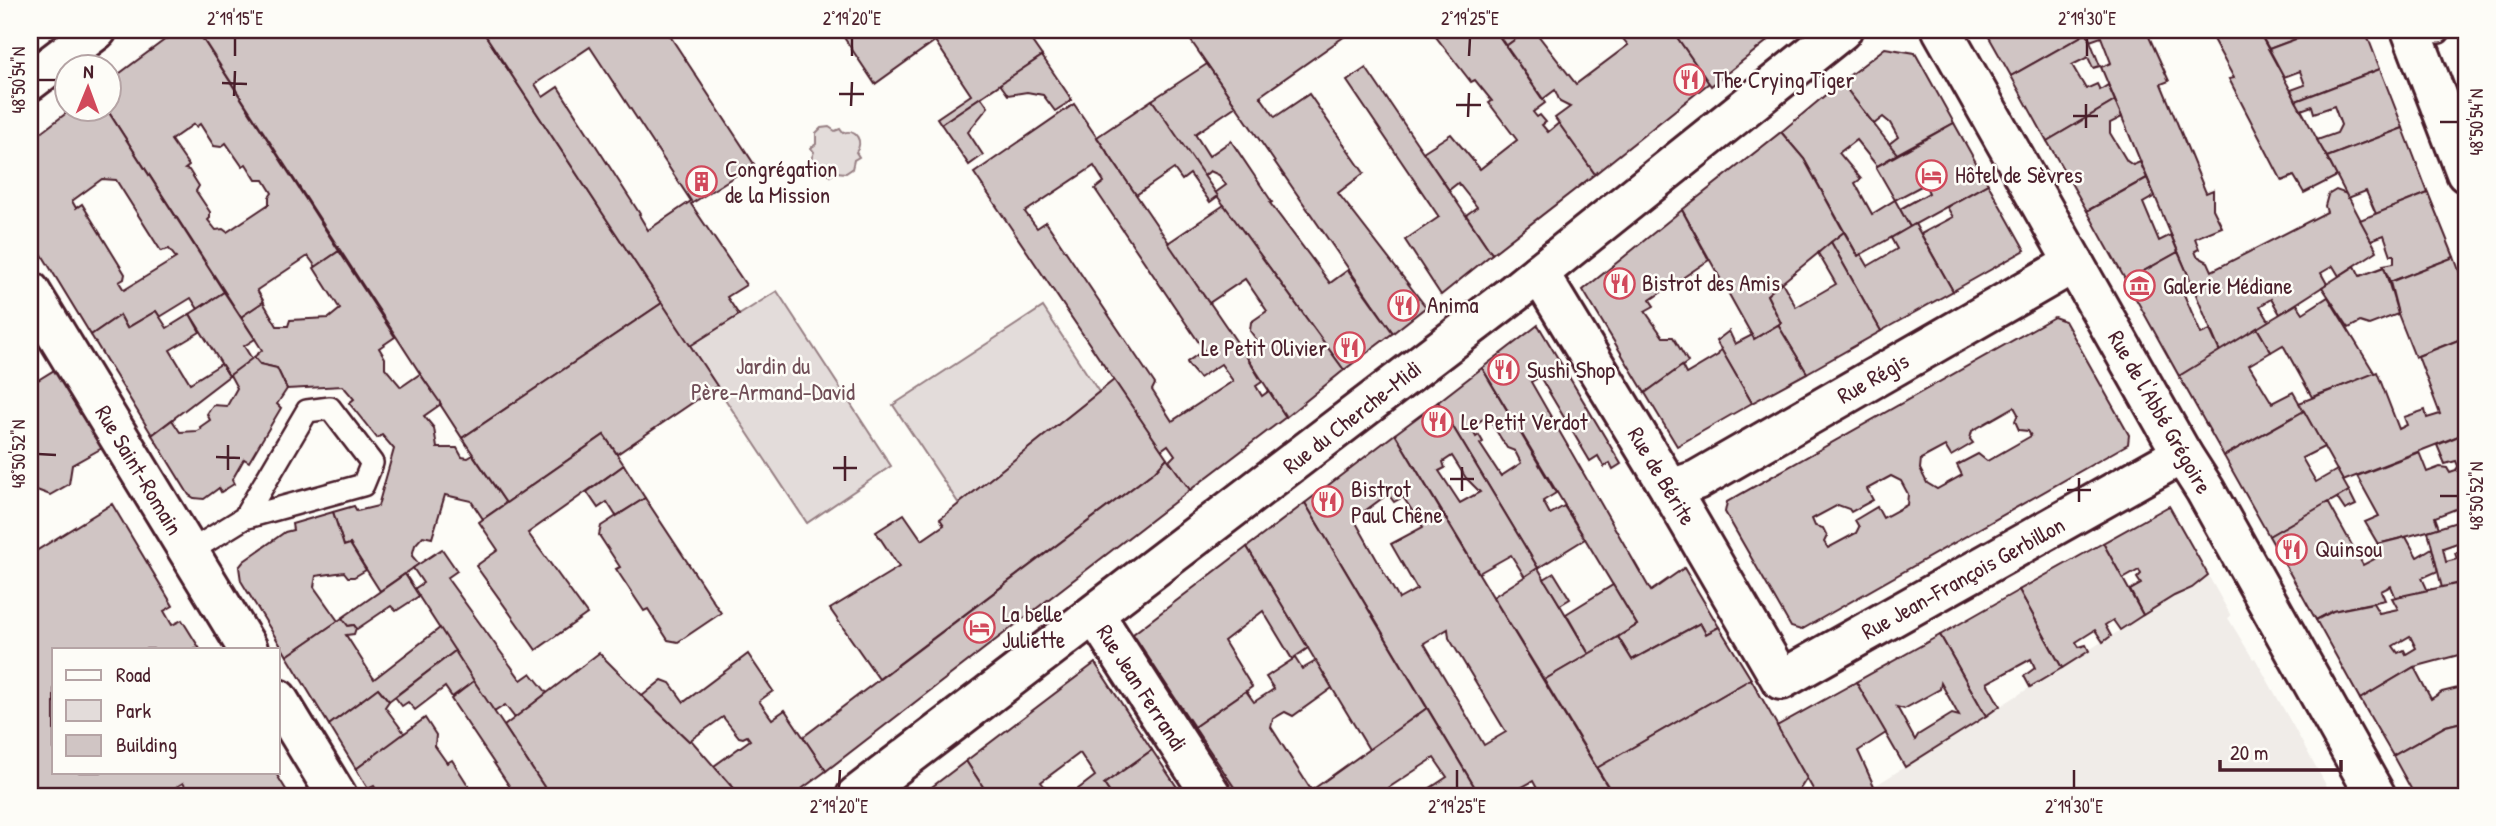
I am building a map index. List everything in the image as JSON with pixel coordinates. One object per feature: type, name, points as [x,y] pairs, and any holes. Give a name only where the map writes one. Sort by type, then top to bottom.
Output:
[{"type":"street","points":[[30,81],[97,30]]},
{"type":"street","name":"Rue du Cherche-Midi","points":[[856,796],[1539,273],[1842,30]]},
{"type":"street","name":"Rue de l'Abbé Grégoire","points":[[1942,30],[2376,796]]},
{"type":"street","points":[[2430,30],[2466,173]]},
{"type":"street","name":"Rue Régis","points":[[1670,489],[1697,480],[2074,263]]},
{"type":"street","name":"Rue de Bérite","points":[[1539,273],[1670,489],[1781,680]]},
{"type":"street","name":"Rue Saint-Romain","points":[[30,291],[247,648]]},
{"type":"street","name":"Rue Jean-François Gerbillon","points":[[1781,680],[2182,454]]},
{"type":"street","name":"Rue Jean Ferrandi","points":[[1095,615],[1212,796]]},
{"type":"street","points":[[280,702],[337,796]]},
{"type":"lane","points":[[189,552],[244,518],[363,485],[372,463],[330,408],[307,411],[244,518]]},
{"type":"shaded area","points":[[2208,575],[2231,616],[2228,618],[2253,659],[2255,658],[2330,792],[2329,796],[1859,796],[2174,596],[2192,588]]},
{"type":"green space","points":[[829,127],[835,131],[840,129],[843,133],[852,132],[859,140],[856,152],[859,157],[854,160],[852,169],[846,173],[836,172],[830,176],[826,170],[817,171],[810,162],[814,152],[811,148],[816,144],[816,133],[821,128]]},
{"type":"green space","name":"Jardin du Père-Armand-David","points":[[777,291],[891,466],[807,523],[690,346]]},
{"type":"green space","points":[[1043,307],[1099,392],[959,504],[893,405]]},
{"type":"building","points":[[178,30],[197,30],[339,251],[316,267],[308,256],[257,290],[264,302],[241,317],[115,122],[122,122],[122,72]],"holes":[[[194,124],[196,127],[200,124],[214,146],[221,147],[226,143],[242,166],[246,164],[256,180],[264,180],[272,193],[269,204],[227,232],[223,229],[216,230],[208,220],[210,212],[196,191],[199,186],[189,170],[185,169],[189,166],[171,140]]]},
{"type":"building","points":[[217,30],[482,30],[662,303],[462,438],[203,39]]},
{"type":"building","name":"Congrégation de la Mission","points":[[482,30],[666,30],[754,164],[691,204],[746,285],[727,297],[739,315],[690,346]],"holes":[[[590,47],[691,201],[648,230],[558,87],[543,97],[535,84]]]},
{"type":"building","points":[[839,30],[1024,30],[1042,56],[941,124],[937,118],[971,95],[935,41],[875,84]]},
{"type":"building","points":[[1194,30],[1341,30],[1345,36],[1260,96],[1275,117],[1309,94],[1364,173],[1338,193],[1426,307],[1393,333],[1187,35]]},
{"type":"building","points":[[1436,30],[1495,30],[1545,103],[1533,112],[1546,122],[1542,125],[1548,132],[1559,123],[1595,174],[1492,254],[1466,215],[1477,207],[1458,183],[1449,190],[1423,152],[1451,134],[1480,169],[1517,140],[1489,103],[1492,101],[1475,80],[1471,82],[1436,37],[1440,34]]},
{"type":"building","points":[[1495,30],[1528,30],[1506,46]]},
{"type":"building","points":[[1528,30],[1534,30],[1576,84],[1628,45],[1616,30],[1656,30],[1660,34],[1672,30],[1709,83],[1595,174],[1555,118],[1570,107],[1560,102],[1555,90],[1543,99],[1506,46]]},
{"type":"building","points":[[1672,30],[1781,30],[1711,86]]},
{"type":"building","points":[[1985,30],[2086,30],[2087,33],[2011,76]]},
{"type":"building","points":[[2086,30],[2146,30],[2169,81],[2161,84],[2206,193],[2213,190],[2213,209],[2222,227],[2195,238],[2199,249],[2195,251],[2197,256],[2208,262],[2212,271],[2327,212],[2325,206],[2328,195],[2336,190],[2347,194],[2377,251],[2339,276],[2333,266],[2321,273],[2327,284],[2280,314],[2271,299],[2260,306],[2269,321],[2220,352],[2101,67],[2111,63],[2101,37],[2090,41]]},
{"type":"building","points":[[2208,30],[2258,30],[2337,176],[2304,193],[2294,176],[2282,181],[2229,79],[2234,78]]},
{"type":"building","points":[[2258,30],[2320,30],[2269,49]]},
{"type":"building","points":[[2320,30],[2365,30],[2380,69],[2296,101],[2291,90],[2305,85],[2300,71],[2284,77],[2269,49]]},
{"type":"building","points":[[2087,33],[2100,66],[2093,68],[2088,57],[2072,65],[2086,89],[2097,84],[2100,90],[2108,85],[2115,101],[2047,141],[2011,76]]},
{"type":"building","points":[[1885,48],[1915,53],[1954,123],[1897,154],[1889,144],[1898,137],[1890,123],[1883,117],[1874,124],[1841,82]]},
{"type":"building","points":[[1042,56],[1072,100],[1055,111],[1043,95],[1027,92],[1008,95],[1000,84]]},
{"type":"building","points":[[1207,64],[1236,106],[1195,134],[1209,156],[1231,141],[1272,202],[1270,203],[1330,283],[1348,270],[1393,333],[1344,370],[1215,193],[1226,185],[1219,175],[1210,171],[1203,177],[1152,100]]},
{"type":"building","points":[[1366,68],[1492,254],[1441,295],[1405,240],[1439,217],[1347,81]]},
{"type":"building","points":[[2380,69],[2403,128],[2327,157],[2317,140],[2337,133],[2341,125],[2334,106],[2314,113],[2312,106],[2301,110],[2296,101]]},
{"type":"building","points":[[1841,82],[1897,154],[1877,166],[1856,140],[1839,153],[1861,179],[1855,183],[1872,214],[1895,200],[1910,227],[1858,256],[1804,159],[1781,132]]},
{"type":"building","points":[[981,97],[988,107],[968,132],[983,155],[969,165],[941,124]]},
{"type":"building","points":[[1152,100],[1218,196],[1210,202],[1190,174],[1182,180],[1174,169],[1136,195],[1097,137]]},
{"type":"building","points":[[2115,101],[2122,117],[2110,123],[2110,133],[2127,161],[2133,165],[2140,162],[2147,178],[2087,211],[2047,141]]},
{"type":"building","points":[[1074,104],[1245,354],[1262,382],[1256,386],[1262,396],[1269,391],[1286,417],[1190,490],[1169,461],[1175,455],[1168,445],[1161,450],[974,173]],"holes":[[[1094,166],[1104,182],[1095,189],[1204,350],[1187,362],[1188,365],[1199,378],[1221,364],[1233,381],[1172,421],[1152,390],[1155,384],[1046,222],[1037,228],[1025,212]]]},
{"type":"building","points":[[55,122],[115,122],[224,292],[198,309],[191,298],[160,317],[156,311],[127,328],[120,315],[91,335],[30,235],[30,141]],"holes":[[[102,179],[116,180],[161,251],[169,249],[176,258],[124,290],[119,282],[124,279],[125,274],[82,204],[76,208],[72,201]]]},
{"type":"building","name":"Hôtel de Sèvres","points":[[1954,123],[1988,184],[1910,227],[1900,209],[1929,193],[1925,184],[1895,200],[1876,167]]},
{"type":"building","points":[[2403,128],[2428,193],[2376,214],[2366,191],[2348,198],[2327,157]]},
{"type":"building","points":[[1781,132],[1804,159],[1844,232],[1767,295],[1781,323],[1754,339],[1682,210]]},
{"type":"building","points":[[2147,178],[2155,196],[2143,203],[2159,241],[2171,235],[2178,252],[2126,281],[2087,211]]},
{"type":"building","points":[[1988,184],[2025,250],[1953,291],[1921,234],[1953,217],[1947,207]]},
{"type":"building","points":[[2428,193],[2454,257],[2390,282],[2383,265],[2394,263],[2394,255],[2391,255],[2384,235],[2371,240],[2360,220]]},
{"type":"building","points":[[1224,205],[1344,370],[1286,417],[1245,354],[1259,343],[1250,331],[1251,322],[1267,311],[1245,279],[1209,303],[1168,243]]},
{"type":"building","points":[[1682,210],[1709,260],[1650,300],[1654,306],[1645,311],[1663,337],[1673,337],[1688,362],[1645,393],[1583,290]]},
{"type":"building","points":[[1915,224],[1953,291],[1881,331],[1831,242],[1844,232],[1858,256],[1861,254],[1868,266],[1897,249],[1891,238]]},
{"type":"building","points":[[1831,242],[1881,331],[1807,373],[1778,325],[1781,323],[1767,295],[1782,282],[1796,307],[1836,284],[1818,253]]},
{"type":"building","points":[[339,251],[395,337],[379,348],[385,358],[385,368],[401,387],[420,374],[441,404],[424,416],[434,428],[437,448],[457,448],[462,457],[473,455],[506,503],[483,519],[471,501],[445,495],[432,538],[423,536],[415,545],[412,556],[419,564],[380,591],[350,544],[344,546],[333,512],[354,506],[357,511],[378,506],[394,449],[382,435],[377,438],[349,403],[354,399],[343,386],[287,389],[277,368],[260,364],[254,357],[262,350],[241,317],[263,302],[277,326],[288,326],[290,320],[329,318],[340,309],[314,268]]},
{"type":"building","points":[[2178,252],[2189,277],[2179,283],[2201,334],[2210,330],[2220,352],[2179,376],[2126,281]]},
{"type":"building","points":[[2454,257],[2466,289],[2466,337],[2415,357],[2398,314],[2390,282]]},
{"type":"building","points":[[2355,266],[2360,276],[2384,267],[2398,314],[2369,325],[2360,322],[2349,328],[2322,287]]},
{"type":"building","points":[[224,292],[255,339],[244,346],[252,359],[229,376],[190,314]]},
{"type":"building","points":[[2328,297],[2375,374],[2312,397],[2283,345],[2271,352],[2257,328],[2297,304],[2303,313]]},
{"type":"building","points":[[662,303],[717,386],[617,454],[604,435],[506,503],[462,438]]},
{"type":"building","points":[[156,311],[167,328],[190,314],[200,332],[170,350],[190,383],[221,364],[229,376],[152,435],[91,335],[120,315],[127,328]]},
{"type":"building","points":[[2054,317],[2065,321],[2129,435],[2128,444],[1801,630],[1791,627],[1725,512],[1727,502]],"holes":[[[2014,407],[2018,414],[2015,421],[2019,430],[2028,431],[2031,436],[1987,461],[1978,454],[1957,465],[1962,475],[1937,489],[1927,483],[1920,469],[1921,459],[1945,446],[1951,456],[1973,443],[1970,439],[1972,431]],[[1891,476],[1901,481],[1908,494],[1907,505],[1883,518],[1877,507],[1855,520],[1859,527],[1856,533],[1828,548],[1824,542],[1827,536],[1823,528],[1815,526],[1812,519],[1838,505],[1851,512],[1873,500],[1867,489]]]},
{"type":"building","points":[[1538,325],[1621,464],[1613,469],[1610,463],[1604,467],[1598,456],[1590,461],[1540,377],[1531,382],[1651,591],[1684,568],[1719,627],[1706,634],[1700,623],[1632,660],[1618,637],[1637,625],[1482,368]]},
{"type":"building","points":[[1778,325],[1807,373],[1752,403],[1716,341],[1729,331],[1735,344],[1752,335],[1754,339]]},
{"type":"building","points":[[2257,328],[2271,352],[2249,365],[2272,403],[2293,392],[2304,411],[2224,456],[2179,376]]},
{"type":"building","points":[[2466,337],[2466,433],[2343,481],[2299,403],[2377,372],[2399,429],[2407,425],[2404,417],[2425,410],[2427,418],[2440,414],[2418,356]]},
{"type":"building","points":[[1721,349],[1752,403],[1677,446],[1645,393],[1682,366],[1686,374],[1718,355]]},
{"type":"building","points":[[254,357],[260,364],[277,368],[287,389],[277,404],[281,408],[249,462],[244,459],[232,480],[234,484],[221,492],[219,488],[204,499],[194,498],[189,495],[152,435],[172,420],[180,432],[201,429],[200,427],[210,420],[207,414],[213,405],[227,406],[237,388],[230,375]]},
{"type":"building","points":[[1482,368],[1556,493],[1543,501],[1550,514],[1564,506],[1585,539],[1538,568],[1438,402]],"holes":[[[1487,416],[1507,448],[1515,451],[1521,463],[1501,476],[1480,444],[1483,442],[1479,435],[1476,437],[1471,428]]]},
{"type":"building","points":[[56,369],[104,447],[72,465],[69,484],[50,495],[34,489],[30,492],[30,385]]},
{"type":"building","points":[[1114,380],[1167,458],[1155,471],[879,679],[830,609],[899,567],[876,532],[904,514],[922,540],[944,525],[940,519]]},
{"type":"building","points":[[1438,402],[1538,568],[1525,577],[1511,555],[1479,573],[1395,434]],"holes":[[[1452,456],[1466,478],[1480,492],[1460,503],[1439,471],[1445,468],[1443,462]]]},
{"type":"building","points":[[2304,411],[2324,447],[2302,458],[2316,482],[2337,470],[2349,491],[2269,536],[2224,456]]},
{"type":"building","points":[[2466,433],[2466,505],[2435,517],[2439,528],[2378,544],[2365,522],[2379,516],[2357,476],[2419,452],[2427,472],[2440,467],[2447,468],[2450,473],[2456,471],[2456,461],[2445,464],[2437,445]]},
{"type":"building","points":[[1395,434],[1611,792],[1604,796],[1541,796],[1533,781],[1513,792],[1516,796],[1480,796],[1305,503]],"holes":[[[1388,494],[1394,502],[1403,497],[1423,527],[1391,544],[1417,589],[1399,599],[1354,519]],[[1448,629],[1449,638],[1506,732],[1484,745],[1424,643]]]},
{"type":"building","points":[[604,435],[624,465],[528,533],[587,614],[536,650],[476,566],[498,550],[479,522]]},
{"type":"building","points":[[1167,458],[1190,490],[826,771],[803,737],[1155,471]]},
{"type":"building","points":[[624,465],[645,498],[616,516],[607,502],[598,508],[587,492]]},
{"type":"building","points":[[2349,491],[2356,505],[2345,510],[2337,498]]},
{"type":"building","points":[[645,498],[721,613],[678,642],[668,640],[648,609],[644,611],[616,569],[620,567],[599,535],[601,526]]},
{"type":"building","points":[[2328,502],[2363,565],[2382,555],[2376,545],[2406,537],[2417,557],[2432,548],[2438,571],[2422,578],[2428,591],[2396,598],[2391,586],[2381,591],[2385,600],[2333,611],[2316,620],[2269,536]]},
{"type":"building","points":[[1305,503],[1427,708],[1370,751],[1247,547]]},
{"type":"building","points":[[112,504],[173,606],[164,611],[172,625],[182,620],[199,648],[52,648],[52,774],[276,774],[290,796],[191,796],[183,783],[162,796],[30,796],[30,552],[31,554]]},
{"type":"building","points":[[2169,506],[2208,575],[2192,588],[2143,615],[2130,590],[2141,584],[2137,578],[2141,574],[2139,570],[2123,579],[2103,543]]},
{"type":"building","points":[[333,512],[344,546],[350,544],[366,570],[354,577],[348,577],[344,572],[316,576],[314,587],[338,621],[287,656],[241,581],[239,567],[285,532],[293,530],[292,524]]},
{"type":"building","points":[[2466,519],[2466,540],[2443,548],[2446,562],[2457,559],[2455,553],[2461,552],[2463,558],[2466,557],[2466,582],[2442,588],[2428,531]]},
{"type":"building","points":[[2103,543],[2143,615],[2120,630],[2113,620],[2105,625],[2111,636],[2103,642],[2095,630],[2076,642],[2079,647],[2086,645],[2089,651],[2062,668],[2019,590]]},
{"type":"building","points":[[1247,547],[1308,648],[1292,659],[1263,611],[1224,641],[1252,687],[1194,727],[1133,634]]},
{"type":"building","points":[[442,549],[457,571],[447,578],[521,680],[531,673],[547,693],[515,718],[505,705],[494,712],[414,589],[423,583],[413,568]]},
{"type":"building","points":[[1538,568],[1589,654],[1544,680],[1493,597]]},
{"type":"building","points":[[1554,573],[1570,599],[1560,605],[1544,579]]},
{"type":"building","points":[[405,574],[419,596],[396,611],[391,606],[357,629],[354,625],[348,626],[342,618]]},
{"type":"building","points":[[2456,584],[2460,598],[2466,596],[2466,653],[2414,667],[2360,699],[2316,620],[2333,611],[2373,603],[2379,613],[2398,609],[2392,598]],"holes":[[[2410,636],[2416,648],[2406,654],[2404,650],[2398,653],[2393,646]]]},
{"type":"building","points":[[1613,585],[1637,625],[1589,654],[1566,614]]},
{"type":"building","points":[[2019,590],[2062,668],[2030,687],[2024,676],[2035,668],[2031,659],[1987,683],[2000,706],[1986,716],[1940,635]]},
{"type":"building","points":[[342,618],[348,626],[354,625],[356,628],[354,634],[346,635],[374,679],[440,628],[455,651],[389,701],[378,688],[329,725],[287,656]]},
{"type":"building","points":[[1700,623],[1706,634],[1719,627],[1751,679],[1597,768],[1544,680],[1618,637],[1632,660]]},
{"type":"building","points":[[1940,635],[1986,716],[1905,767],[1856,682]],"holes":[[[1941,683],[1959,716],[1952,714],[1918,735],[1915,740],[1897,707],[1904,709],[1940,689]]]},
{"type":"building","points":[[455,651],[474,681],[452,697],[445,687],[415,710],[408,702],[402,706],[395,697]]},
{"type":"building","points":[[599,653],[689,741],[691,740],[740,796],[550,796],[504,726]]},
{"type":"building","points":[[748,654],[773,691],[759,701],[772,719],[785,710],[826,771],[792,796],[740,796],[714,766],[750,740],[747,736],[739,737],[723,717],[689,741],[642,696],[662,680],[670,683],[684,702]]},
{"type":"building","points":[[1295,658],[1302,669],[1316,661],[1332,688],[1293,716],[1285,712],[1273,719],[1271,727],[1315,796],[1240,796],[1194,727],[1246,691],[1254,702],[1274,689],[1266,677]]},
{"type":"building","points":[[1095,663],[1152,750],[1104,784],[1112,796],[1069,796],[1095,776],[1080,753],[1041,782],[1052,796],[989,796],[966,761]]},
{"type":"building","points":[[2414,667],[2431,699],[2442,692],[2466,686],[2466,721],[2446,726],[2393,756],[2360,699]]},
{"type":"building","points":[[1751,679],[1807,778],[1798,792],[1792,796],[1614,796],[1597,768]]},
{"type":"building","points":[[474,681],[550,796],[516,796],[451,699]]},
{"type":"building","points":[[1856,682],[1886,733],[1858,751],[1874,786],[1859,796],[1817,796],[1777,726]]},
{"type":"building","points":[[378,688],[389,701],[385,707],[405,734],[356,769],[329,725]]},
{"type":"building","points":[[1427,708],[1480,796],[1418,796],[1447,777],[1434,758],[1376,796],[1373,793],[1369,796],[1315,796],[1312,790]]},
{"type":"building","points":[[425,718],[436,735],[435,746],[447,763],[452,760],[475,796],[380,796],[374,786],[368,789],[356,769]]},
{"type":"building","points":[[2466,721],[2466,756],[2463,758],[2466,763],[2466,796],[2415,796],[2393,756],[2446,726]]},
{"type":"building","points":[[1152,750],[1183,796],[1112,796],[1104,784]]},
{"type":"building","points":[[966,761],[989,796],[920,796]]},
{"type":"place","name":"The Crying Tiger","points":[[1690,80]]},
{"type":"place","name":"Hôtel de Sèvres","points":[[1932,175]]},
{"type":"place","name":"Congrégation de la Mission","points":[[702,182]]},
{"type":"place","name":"Bistrot des Amis","points":[[1619,283]]},
{"type":"place","name":"Galerie Médiane","points":[[2140,286]]},
{"type":"place","name":"Anima","points":[[1404,305]]},
{"type":"place","name":"Le Petit Olivier","points":[[1350,348]]},
{"type":"place","name":"Sushi Shop","points":[[1504,370]]},
{"type":"place","name":"Le Petit Verdot","points":[[1438,422]]},
{"type":"place","name":"Bistrot Paul Chêne","points":[[1328,502]]},
{"type":"place","name":"Quinsou","points":[[2292,549]]},
{"type":"place","name":"La belle Juliette","points":[[979,627]]}]
